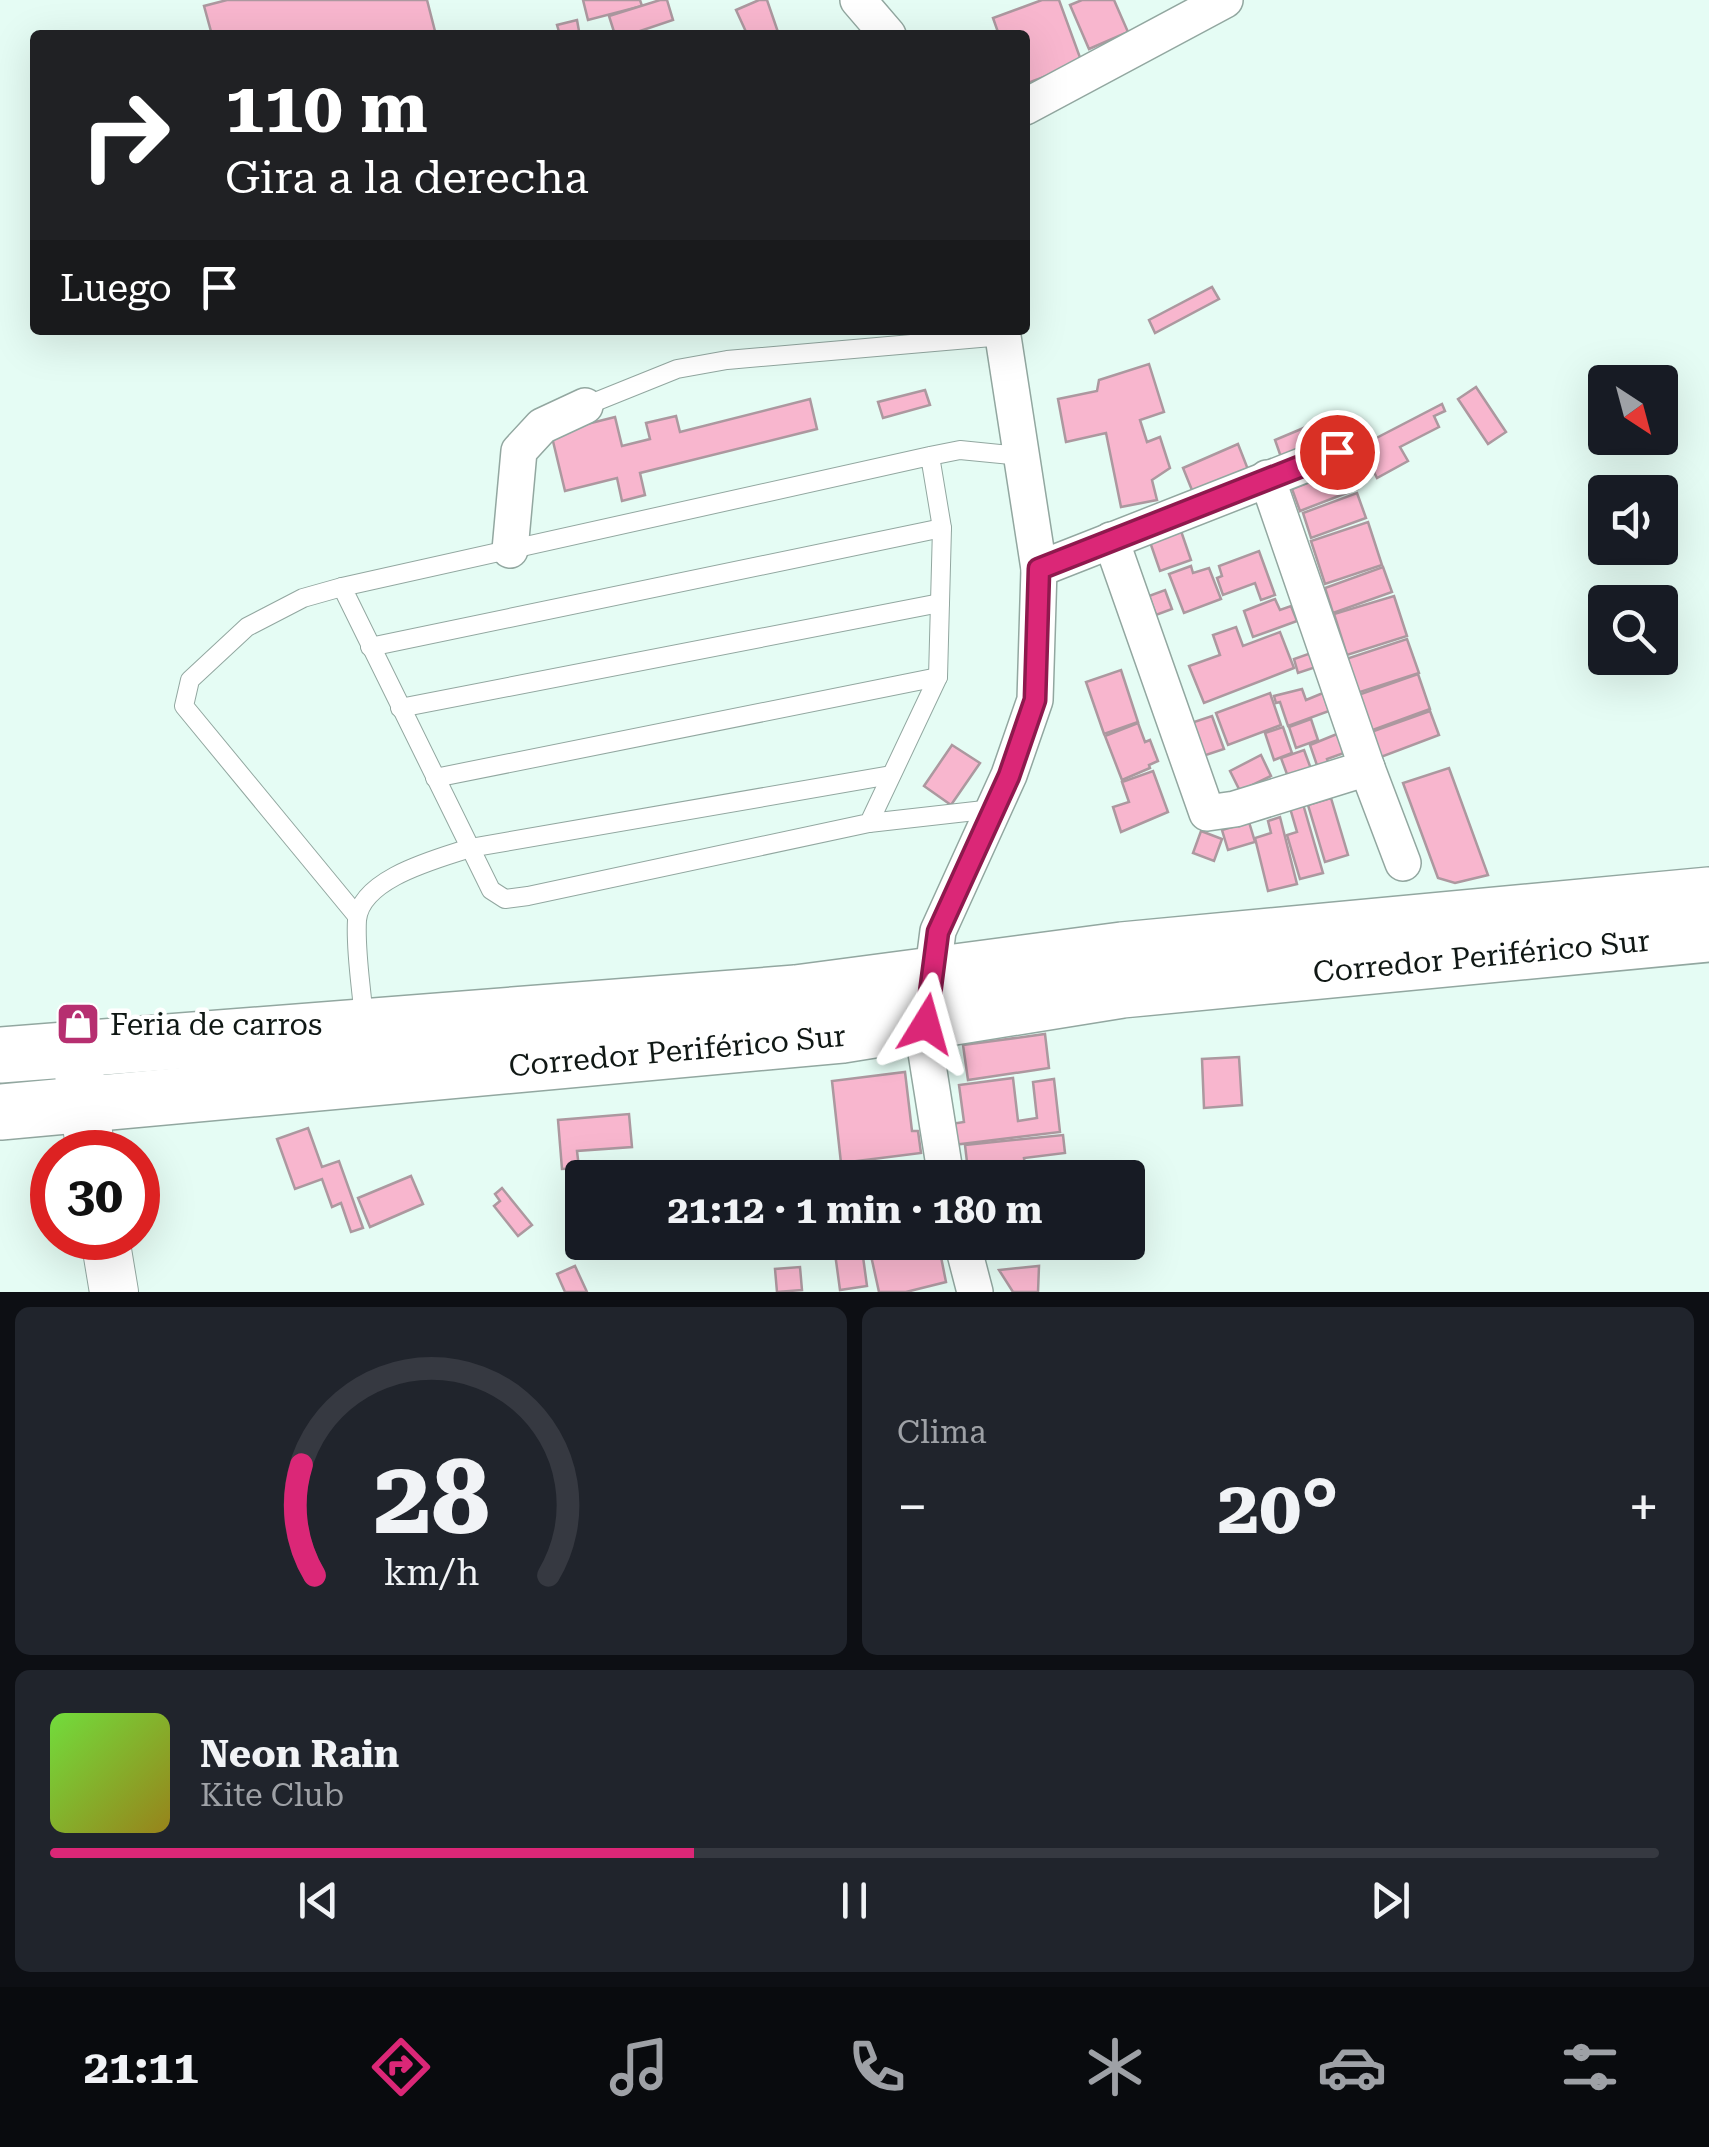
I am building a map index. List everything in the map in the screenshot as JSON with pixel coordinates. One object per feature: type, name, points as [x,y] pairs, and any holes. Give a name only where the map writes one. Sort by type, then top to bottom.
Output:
[{"type":"main road","name":"Corredor Periférico Sur","points":[[0,1112],[84,1101],[842,1035],[929,1000],[1141,948],[1709,895]]},
{"type":"main road","name":"Corredor Periférico Sur","points":[[0,1055],[84,1101],[364,1027],[796,993],[929,1000],[1122,990],[1709,934]]},
{"type":"street","points":[[858,0],[884,30]]},
{"type":"street","points":[[1030,104],[1225,0]]},
{"type":"street","points":[[943,1160],[924,1040],[938,932],[1009,776],[1035,700],[1039,569],[1003,335]]},
{"type":"street","points":[[510,550],[519,450],[542,426],[585,406]]},
{"type":"street","points":[[1039,569],[1337,452]]},
{"type":"street","points":[[1267,478],[1403,863]]},
{"type":"street","points":[[1111,540],[1207,813],[1235,809],[1367,768]]},
{"type":"street","points":[[109,1260],[114,1292]]},
{"type":"street","points":[[967,1260],[975,1292]]},
{"type":"lane","points":[[585,406],[677,369],[727,360],[983,335]]},
{"type":"lane","points":[[364,1027],[357,916],[184,706],[190,680],[246,627],[303,598],[342,587],[930,456],[960,450],[1020,456]]},
{"type":"lane","points":[[869,823],[938,677],[942,528],[930,456]]},
{"type":"lane","points":[[370,647],[942,528]]},
{"type":"lane","points":[[342,587],[491,890],[505,898],[869,823],[994,810]]},
{"type":"lane","points":[[400,708],[940,603]]},
{"type":"lane","points":[[435,778],[938,677]]},
{"type":"lane","points":[[357,916],[373,891],[413,867],[470,848],[891,775]]},
{"type":"building","points":[[227,0],[427,0],[435,30],[211,30],[204,6]]},
{"type":"building","points":[[583,0],[640,0],[642,6],[588,20]]},
{"type":"building","points":[[667,0],[673,20],[643,30],[613,30],[609,16]]},
{"type":"building","points":[[767,0],[777,30],[745,30],[736,10]]},
{"type":"building","points":[[1042,0],[1059,0],[1082,63],[1030,82],[1030,30],[997,30],[993,18]]},
{"type":"building","points":[[1082,0],[1114,0],[1128,32],[1089,49],[1070,5]]},
{"type":"building","points":[[577,20],[579,30],[558,30],[557,25]]},
{"type":"building","points":[[1212,287],[1219,299],[1155,333],[1149,320]]},
{"type":"building","points":[[1149,364],[1164,412],[1140,420],[1147,442],[1160,437],[1170,468],[1152,480],[1157,500],[1121,507],[1106,433],[1066,442],[1058,399],[1097,391],[1099,380]]},
{"type":"building","points":[[1476,387],[1506,432],[1488,444],[1458,399]]},
{"type":"building","points":[[925,390],[930,405],[883,418],[878,402]]},
{"type":"building","points":[[810,399],[817,429],[640,473],[645,495],[622,501],[617,478],[565,491],[551,433],[615,417],[622,446],[650,439],[646,423],[676,416],[680,432]]},
{"type":"building","points":[[1442,404],[1445,411],[1434,416],[1439,427],[1400,447],[1408,461],[1377,478],[1361,446]]},
{"type":"building","points":[[1337,414],[1344,430],[1281,457],[1275,440]]},
{"type":"building","points":[[1238,444],[1249,472],[1194,495],[1183,468]]},
{"type":"building","points":[[1348,467],[1357,489],[1300,511],[1292,489]]},
{"type":"building","points":[[1357,493],[1366,518],[1311,538],[1303,513]]},
{"type":"building","points":[[1368,522],[1382,565],[1325,584],[1311,541]]},
{"type":"building","points":[[1181,531],[1191,560],[1160,571],[1150,542]]},
{"type":"building","points":[[1259,551],[1275,595],[1261,600],[1255,583],[1223,595],[1217,578],[1222,576],[1219,566]]},
{"type":"building","points":[[1191,566],[1193,573],[1209,568],[1221,599],[1184,613],[1169,574]]},
{"type":"building","points":[[1383,567],[1392,592],[1333,613],[1325,588]]},
{"type":"building","points":[[1165,590],[1172,609],[1156,615],[1149,596]]},
{"type":"building","points":[[1394,596],[1407,636],[1347,655],[1334,614]]},
{"type":"building","points":[[1275,599],[1280,610],[1291,606],[1297,621],[1253,637],[1244,611]]},
{"type":"building","points":[[1236,627],[1243,646],[1280,632],[1294,668],[1204,703],[1189,666],[1220,655],[1213,635]]},
{"type":"building","points":[[1407,639],[1419,673],[1357,693],[1346,659]]},
{"type":"building","points":[[1311,653],[1316,667],[1298,673],[1294,659]]},
{"type":"building","points":[[1121,670],[1138,722],[1104,734],[1086,682]]},
{"type":"building","points":[[1418,674],[1430,709],[1370,731],[1358,695]]},
{"type":"building","points":[[1302,689],[1306,700],[1323,693],[1329,711],[1288,726],[1274,696]]},
{"type":"building","points":[[1270,693],[1281,725],[1228,745],[1216,713]]},
{"type":"building","points":[[1430,711],[1439,735],[1381,757],[1371,732]]},
{"type":"building","points":[[1212,716],[1224,749],[1203,756],[1191,723]]},
{"type":"building","points":[[1311,719],[1318,740],[1296,748],[1289,727]]},
{"type":"building","points":[[1138,723],[1158,761],[1122,780],[1105,736]]},
{"type":"building","points":[[1283,727],[1292,753],[1274,760],[1265,733]]},
{"type":"building","points":[[1337,734],[1344,753],[1327,759],[1331,770],[1320,774],[1310,745]]},
{"type":"building","points":[[952,745],[980,763],[951,805],[924,786]]},
{"type":"building","points":[[1304,750],[1314,777],[1291,785],[1281,758]]},
{"type":"building","points":[[1261,755],[1271,776],[1240,791],[1230,771]]},
{"type":"building","points":[[1449,768],[1488,875],[1455,883],[1438,878],[1403,783]]},
{"type":"building","points":[[1153,771],[1168,812],[1121,832],[1113,807],[1129,802],[1122,782]]},
{"type":"building","points":[[1331,798],[1348,855],[1325,862],[1308,805]]},
{"type":"building","points":[[1303,804],[1323,873],[1300,879],[1287,835],[1297,832],[1290,808]]},
{"type":"building","points":[[1280,817],[1297,884],[1268,891],[1255,838],[1271,833],[1268,821]]},
{"type":"building","points":[[1249,822],[1255,842],[1228,850],[1222,830]]},
{"type":"building","points":[[1201,831],[1222,839],[1214,861],[1193,853]]},
{"type":"building","points":[[1045,1034],[1049,1068],[968,1080],[963,1045]]},
{"type":"building","points":[[1239,1057],[1242,1105],[1204,1108],[1202,1059]]},
{"type":"building","points":[[905,1072],[912,1131],[918,1131],[921,1153],[841,1160],[832,1081]]},
{"type":"building","points":[[1013,1078],[1018,1121],[1037,1118],[1033,1082],[1054,1079],[1060,1132],[953,1145],[951,1124],[964,1122],[959,1085]]},
{"type":"building","points":[[629,1114],[632,1147],[577,1151],[578,1160],[565,1160],[562,1169],[558,1120]]},
{"type":"building","points":[[308,1128],[322,1167],[339,1161],[363,1228],[351,1232],[341,1203],[332,1207],[322,1179],[295,1189],[277,1139]]},
{"type":"building","points":[[1063,1135],[1065,1153],[1024,1160],[967,1160],[965,1145]]},
{"type":"building","points":[[411,1176],[423,1204],[370,1227],[358,1198]]},
{"type":"building","points":[[502,1188],[532,1225],[518,1236],[494,1206],[500,1201],[495,1194]]},
{"type":"building","points":[[836,1260],[863,1260],[867,1286],[840,1290]]},
{"type":"building","points":[[872,1260],[942,1260],[946,1282],[906,1292],[879,1292]]},
{"type":"building","points":[[575,1266],[587,1292],[565,1292],[557,1274]]},
{"type":"building","points":[[1039,1266],[1038,1292],[1013,1292],[999,1270]]},
{"type":"building","points":[[800,1267],[802,1290],[777,1292],[775,1269]]},
{"type":"place","name":"Feria de carros","points":[[78,1024]]},
{"type":"route","points":[[926,1024],[938,932],[1009,776],[1035,700],[1039,569],[1337,452]]}]
